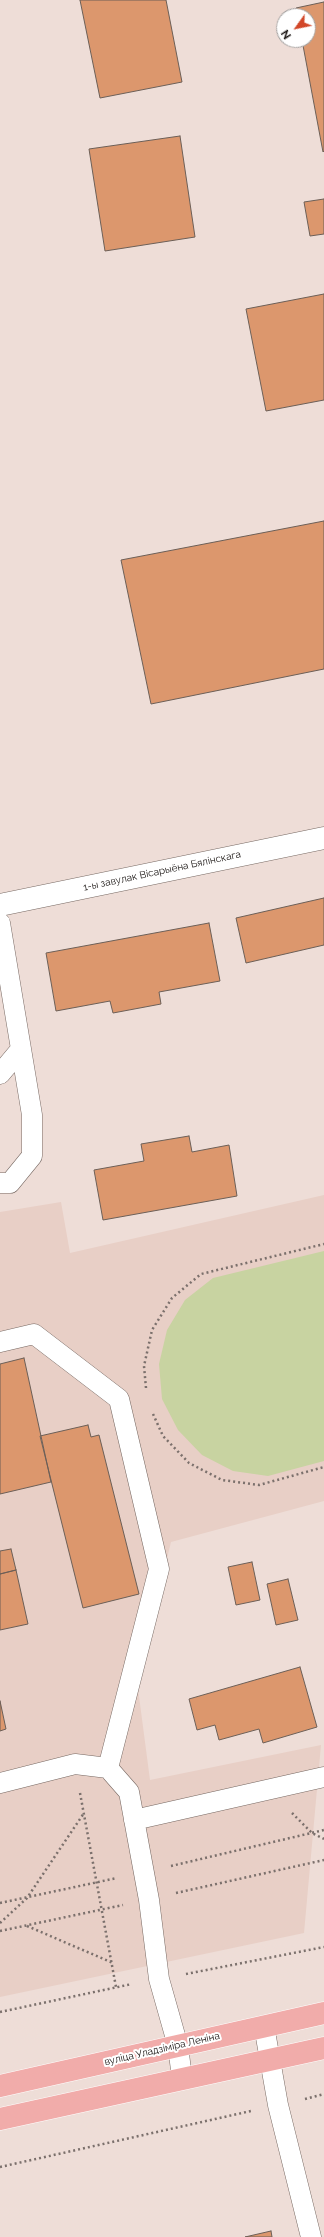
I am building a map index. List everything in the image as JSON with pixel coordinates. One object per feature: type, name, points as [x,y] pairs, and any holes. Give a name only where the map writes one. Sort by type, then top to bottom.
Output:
[{"type":"main road","name":"вуліца Уладзіміра Леніна","points":[[0,2086],[324,2013]]},
{"type":"main road","points":[[0,2120],[182,2078],[324,2048]]},
{"type":"street","name":"1-ы завулак Вісарыёна Бялінскага","points":[[0,905],[324,838]]},
{"type":"lane","points":[[0,923],[32,1115],[32,1156],[10,1183],[0,1183]]},
{"type":"lane","points":[[0,1074],[21,1049]]},
{"type":"lane","points":[[0,1342],[34,1334],[119,1399],[159,1569],[108,1768]]},
{"type":"lane","points":[[0,1783],[75,1764],[108,1768],[129,1792],[149,1900],[159,1979],[178,2046],[182,2078]]},
{"type":"lane","points":[[134,1820],[324,1777]]},
{"type":"lane","points":[[264,2026],[278,2105],[311,2237]]},
{"type":"path","points":[[147,1395],[144,1366],[152,1330],[172,1298],[200,1274],[324,1244]]},
{"type":"path","points":[[151,1409],[163,1436],[189,1463],[222,1480],[259,1485],[324,1467]]},
{"type":"path","points":[[75,1764],[113,1964],[116,1987]]},
{"type":"path","points":[[268,1790],[312,1833],[324,1839]]},
{"type":"path","points":[[0,1923],[27,1898],[84,1812]]},
{"type":"path","points":[[26,1926],[113,1964]]},
{"type":"path","points":[[0,2167],[324,2094]]},
{"type":"shaded area","points":[[324,1195],[324,1501],[171,1542],[137,1681],[150,1780],[321,1745],[304,1933],[0,1997],[0,1212],[61,1202],[70,1253]]},
{"type":"green space","points":[[324,1251],[324,1461],[268,1476],[233,1471],[202,1455],[178,1430],[162,1399],[159,1364],[167,1330],[185,1300],[213,1278]]},
{"type":"building","points":[[80,0],[166,0],[182,82],[100,98]]},
{"type":"building","points":[[324,2],[323,152],[304,48],[316,48],[316,8],[296,8]]},
{"type":"building","points":[[180,136],[195,237],[105,251],[89,149]]},
{"type":"building","points":[[324,199],[324,234],[310,236],[304,202]]},
{"type":"building","points":[[324,294],[324,400],[266,411],[246,309]]},
{"type":"building","points":[[324,521],[324,669],[151,704],[121,560]]},
{"type":"building","points":[[324,898],[324,945],[246,963],[236,918]]},
{"type":"building","points":[[209,923],[220,981],[159,992],[161,1004],[113,1013],[110,1001],[56,1011],[46,953]]},
{"type":"building","points":[[189,1136],[192,1152],[229,1145],[237,1196],[103,1220],[94,1170],[144,1161],[141,1144]]},
{"type":"building","points":[[24,1358],[51,1482],[0,1494],[0,1364]]},
{"type":"building","points":[[88,1425],[91,1437],[99,1435],[139,1594],[83,1608],[40,1436]]},
{"type":"building","points":[[11,1549],[16,1570],[0,1574],[0,1551]]},
{"type":"building","points":[[252,1562],[260,1600],[236,1605],[228,1567]]},
{"type":"building","points":[[16,1570],[28,1624],[0,1630],[0,1574]]},
{"type":"building","points":[[288,1579],[298,1620],[276,1625],[267,1584]]},
{"type":"building","points":[[300,1667],[317,1727],[263,1743],[259,1729],[219,1740],[215,1725],[197,1730],[189,1699]]},
{"type":"building","points":[[0,1701],[6,1729],[0,1731]]},
{"type":"building","points":[[271,2231],[272,2237],[245,2237]]}]
